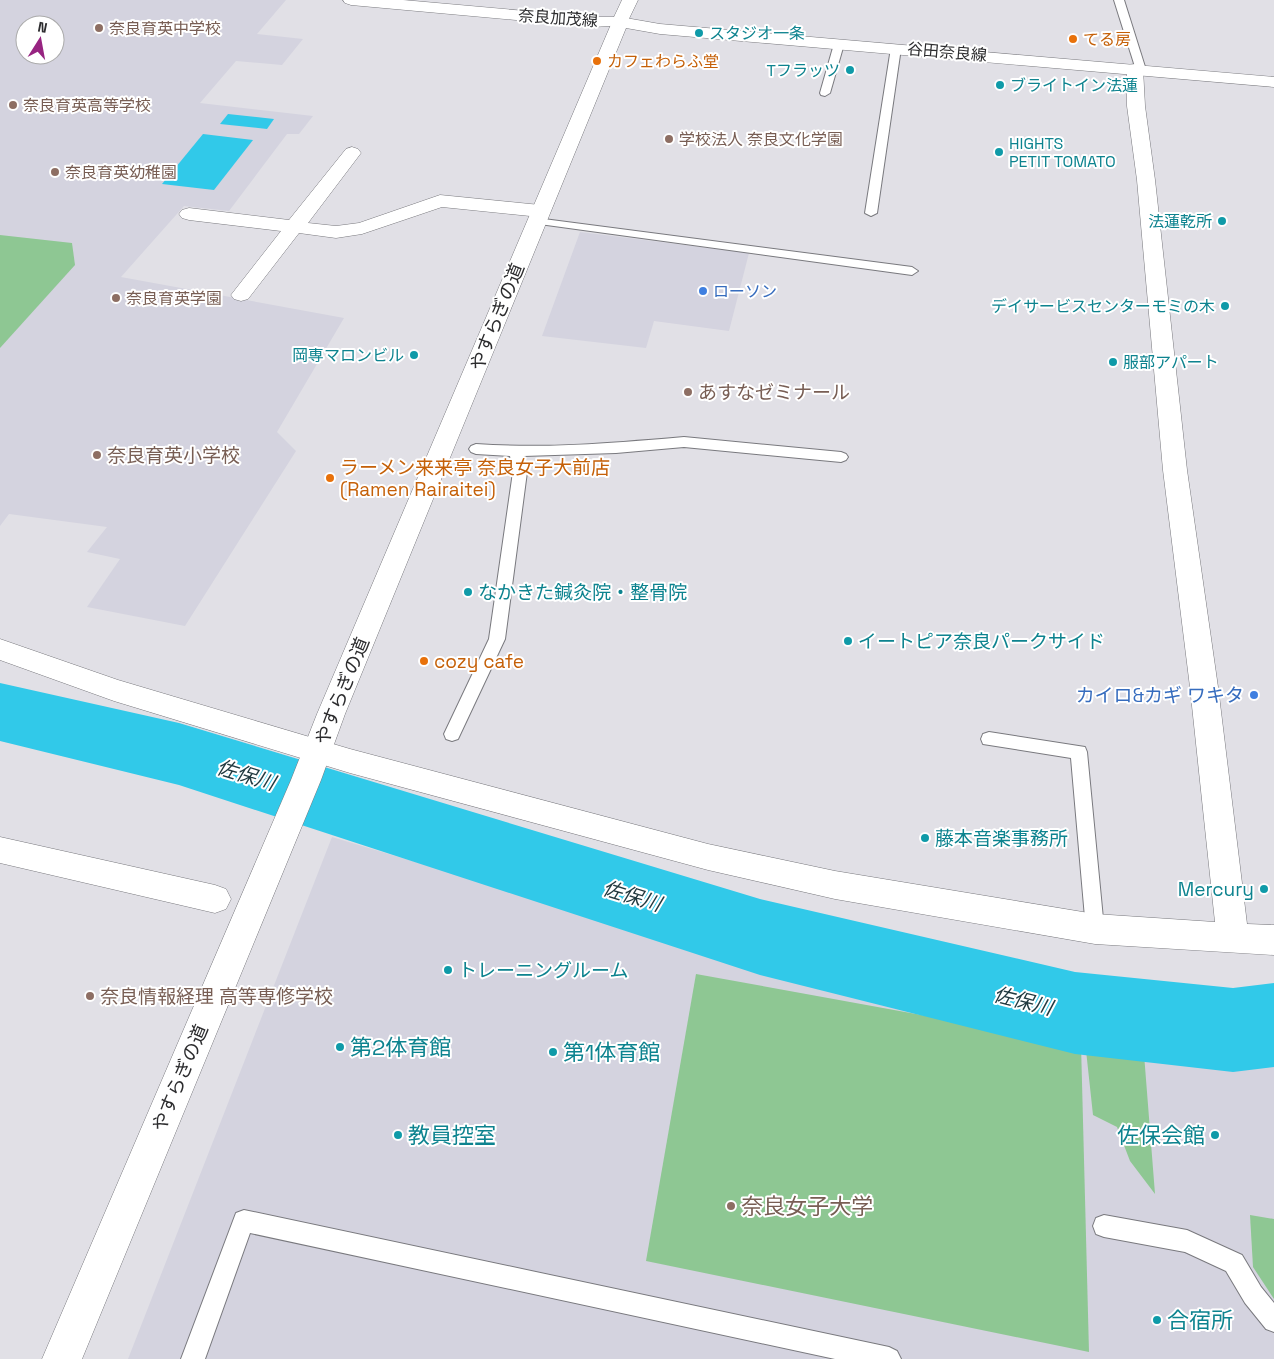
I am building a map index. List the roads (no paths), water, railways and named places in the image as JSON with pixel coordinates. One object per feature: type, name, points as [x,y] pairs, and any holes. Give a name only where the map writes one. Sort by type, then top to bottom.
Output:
[{"type":"street","name":"奈良加茂線","points":[[356,0],[574,20],[620,22],[630,0]]},
{"type":"street","name":"谷田奈良線","points":[[620,22],[660,29],[1274,82]]},
{"type":"street","name":"やすらぎの道","points":[[62,1359],[315,759],[331,714],[620,22]]},
{"type":"street","points":[[1138,70],[1136,106],[1146,180],[1174,460],[1204,687],[1232,936]]},
{"type":"street","points":[[241,295],[352,153]]},
{"type":"street","points":[[189,214],[336,232],[362,228],[440,201],[538,216]]},
{"type":"street","points":[[0,649],[315,759],[350,762],[717,859],[835,886],[1095,929],[1274,940]]},
{"type":"street","points":[[0,850],[215,899]]},
{"type":"lane","points":[[1119,0],[1138,70]]},
{"type":"lane","points":[[825,93],[839,44]]},
{"type":"lane","points":[[872,213],[896,48]]},
{"type":"lane","points":[[538,216],[912,271]]},
{"type":"lane","points":[[476,449],[516,452],[616,448],[684,442],[841,457]]},
{"type":"lane","points":[[452,734],[497,639],[520,472],[516,452]]},
{"type":"lane","points":[[989,739],[1079,752],[1095,929]]},
{"type":"lane","points":[[193,1359],[244,1221],[890,1359]]},
{"type":"lane","points":[[1104,1226],[1187,1241],[1234,1263],[1253,1295],[1274,1321]]},
{"type":"water","points":[[228,114],[274,119],[267,129],[220,124]]},
{"type":"water","points":[[203,134],[253,140],[214,190],[162,184]]},
{"type":"waterway","name":"佐保川","points":[[0,712],[179,754],[760,937],[1075,1013],[1233,1030],[1274,1025]]},
{"type":"place","name":"奈良育英中学校","points":[[99,28]]},
{"type":"place","name":"スタジオ一条","points":[[699,33]]},
{"type":"place","name":"てる房","points":[[1073,39]]},
{"type":"place","name":"カフェわらふ堂","points":[[597,61]]},
{"type":"place","name":"Tフラッツ","points":[[850,70]]},
{"type":"place","name":"ブライトイン法蓮","points":[[1000,85]]},
{"type":"place","name":"奈良育英高等学校","points":[[13,105]]},
{"type":"place","name":"学校法人 奈良文化学園","points":[[669,139]]},
{"type":"place","name":"HIGHTS PETIT TOMATO","points":[[999,152]]},
{"type":"place","name":"奈良育英幼稚園","points":[[55,172]]},
{"type":"place","name":"法蓮乾所","points":[[1222,221]]},
{"type":"place","name":"ローソン","points":[[703,291]]},
{"type":"place","name":"奈良育英学園","points":[[116,298]]},
{"type":"place","name":"デイサービスセンターモミの木","points":[[1225,306]]},
{"type":"place","name":"岡専マロンビル","points":[[414,355]]},
{"type":"place","name":"服部アパート","points":[[1113,362]]},
{"type":"place","name":"あすなゼミナール","points":[[688,392]]},
{"type":"place","name":"奈良育英小学校","points":[[97,455]]},
{"type":"place","name":"ラーメン来来亭 奈良女子大前店 (Ramen Rairaitei)","points":[[330,478]]},
{"type":"place","name":"なかきた鍼灸院・整骨院","points":[[468,592]]},
{"type":"place","name":"イートピア奈良パークサイド","points":[[848,641]]},
{"type":"place","name":"cozy cafe","points":[[424,661]]},
{"type":"place","name":"カイロ&カギ ワキタ","points":[[1254,695]]},
{"type":"place","name":"藤本音楽事務所","points":[[925,838]]},
{"type":"place","name":"Mercury","points":[[1264,889]]},
{"type":"place","name":"トレーニングルーム","points":[[448,970]]},
{"type":"place","name":"奈良情報経理 高等専修学校","points":[[90,996]]},
{"type":"place","name":"第2体育館","points":[[340,1047]]},
{"type":"place","name":"第1体育館","points":[[553,1052]]},
{"type":"place","name":"教員控室","points":[[398,1135]]},
{"type":"place","name":"佐保会館","points":[[1215,1135]]},
{"type":"place","name":"奈良女子大学","points":[[731,1206]]},
{"type":"place","name":"合宿所","points":[[1157,1320]]}]
